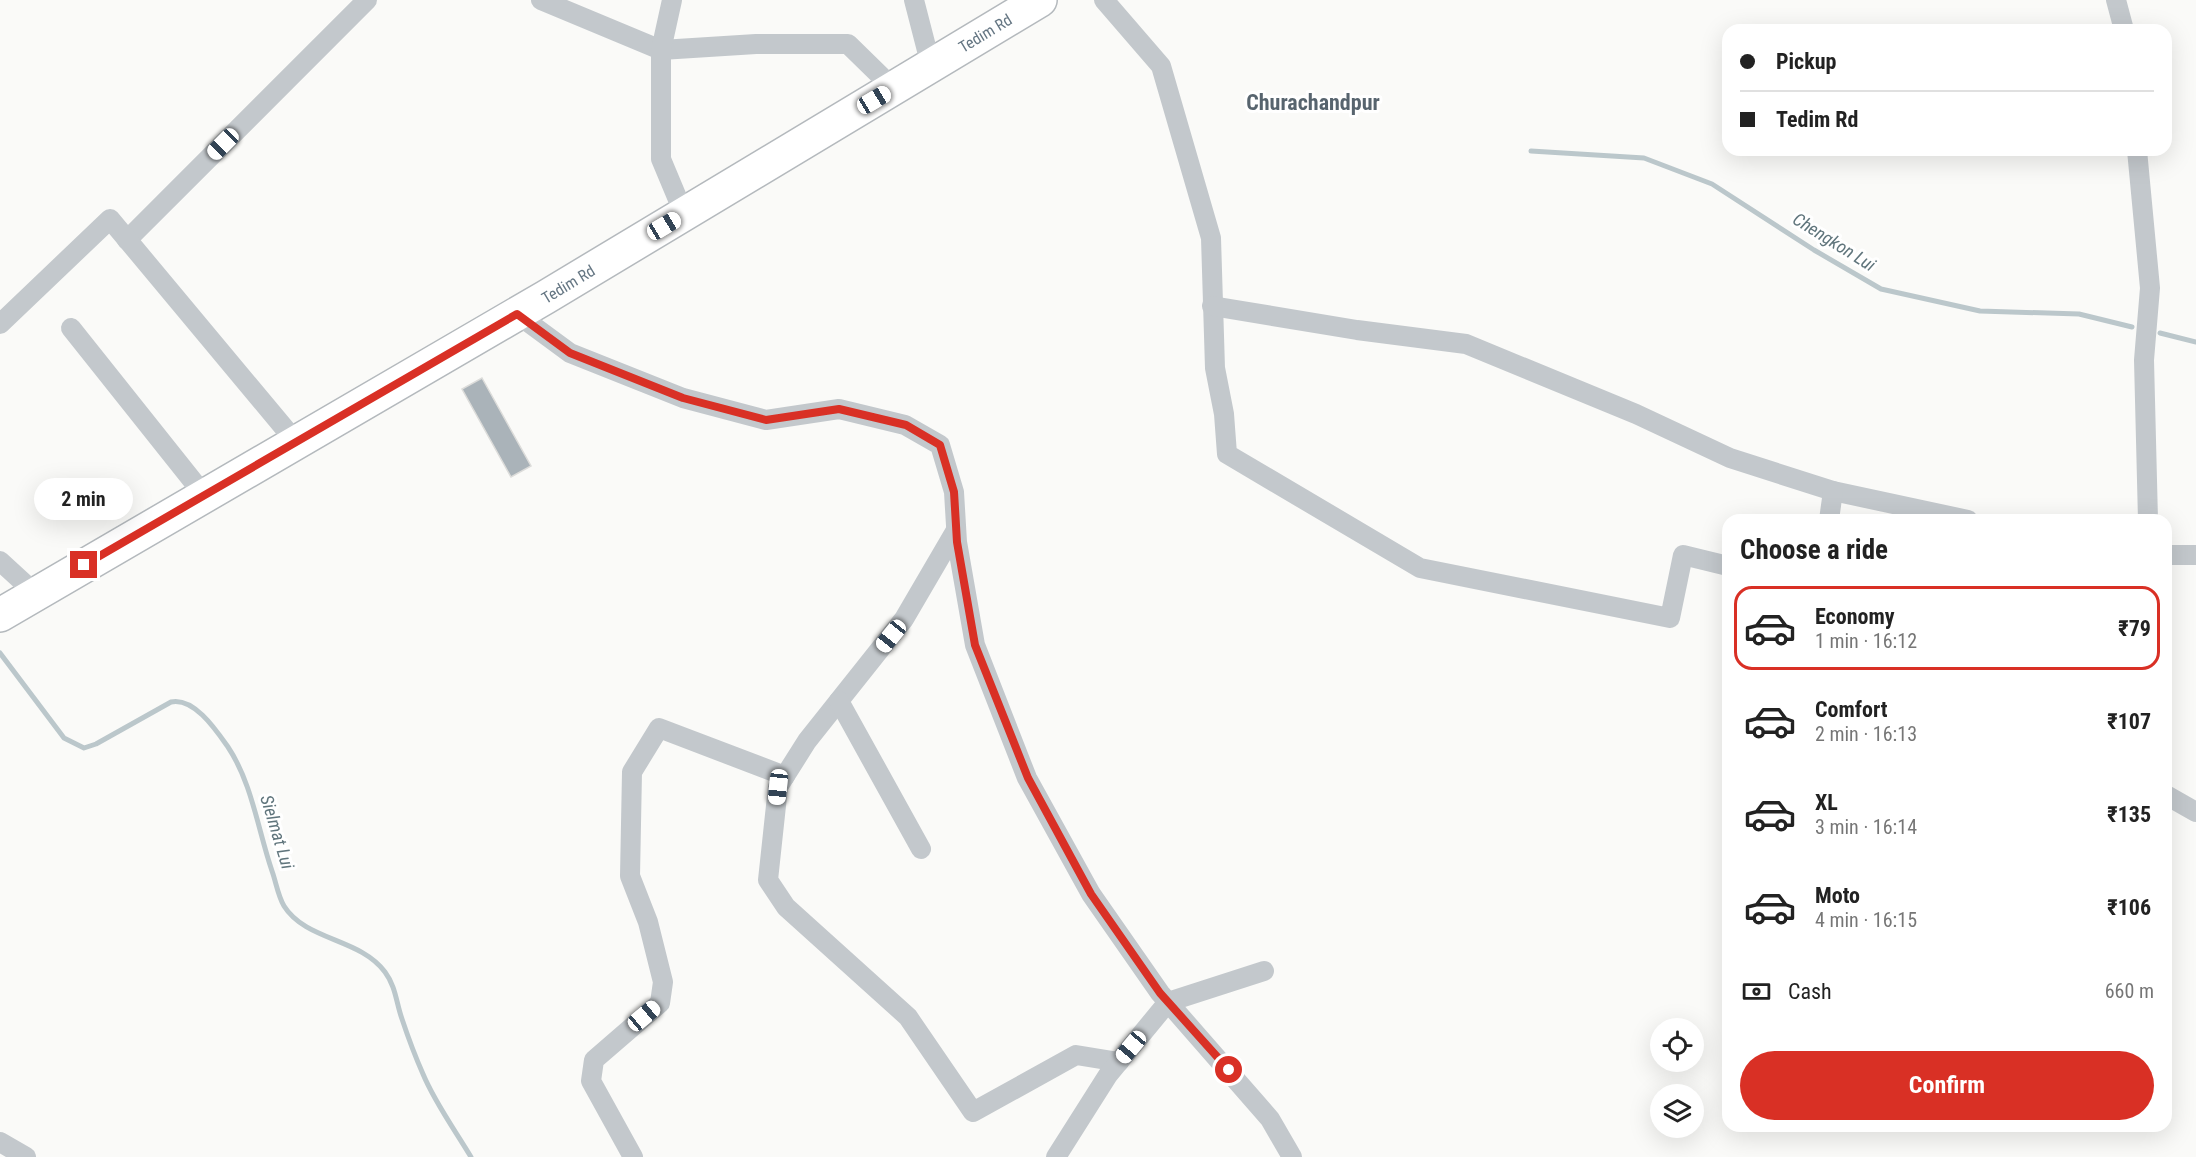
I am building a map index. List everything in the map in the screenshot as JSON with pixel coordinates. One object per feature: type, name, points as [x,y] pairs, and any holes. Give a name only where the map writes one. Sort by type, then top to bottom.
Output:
[{"type":"highway","name":"Tedim Rd","points":[[0,615],[517,314],[1040,0]]},
{"type":"street","points":[[127,240],[367,0]]},
{"type":"street","points":[[541,0],[661,50],[756,44],[848,44],[893,88]]},
{"type":"street","points":[[672,0],[661,50],[661,159],[684,214]]},
{"type":"street","points":[[914,0],[931,66]]},
{"type":"street","points":[[1104,0],[1161,66],[1211,238],[1215,368],[1224,414],[1227,454],[1419,568],[1670,618],[1683,555],[1722,565]]},
{"type":"street","points":[[2116,0],[2122,24]]},
{"type":"street","points":[[2139,156],[2150,288],[2144,360],[2148,514]]},
{"type":"street","points":[[0,324],[110,219],[296,442]]},
{"type":"street","points":[[1212,306],[1357,330],[1466,344],[1636,414],[1730,458],[1833,491],[1940,514]]},
{"type":"street","points":[[517,314],[570,353],[683,398],[766,420],[839,409],[906,425],[940,445],[954,492],[956,530],[975,645],[1028,778],[1091,894],[1168,1002],[1270,1119],[1292,1157]]},
{"type":"street","points":[[71,328],[204,495]]},
{"type":"street","points":[[1830,514],[1833,491]]},
{"type":"street","points":[[956,530],[904,619],[807,741],[778,787],[768,880],[786,907],[908,1017],[973,1112],[1076,1055],[1119,1062]]},
{"type":"street","points":[[2172,555],[2196,555]]},
{"type":"street","points":[[0,561],[36,594]]},
{"type":"street","points":[[839,701],[921,849]]},
{"type":"street","points":[[633,1157],[591,1081],[594,1059],[660,1002],[663,982],[648,922],[630,876],[632,772],[659,728],[784,776]]},
{"type":"street","points":[[2172,798],[2196,812]]},
{"type":"street","points":[[1056,1157],[1119,1062],[1168,1002],[1264,971]]},
{"type":"street","points":[[0,1142],[26,1157]]},
{"type":"building","points":[[482,378],[531,466],[511,477],[462,389]]},
{"type":"waterway","name":"Chengkon Lui","points":[[1531,151],[1644,158],[1712,184],[1814,250],[1881,289],[1980,311],[2079,314],[2132,327]]},
{"type":"waterway","name":"Chengkon Lui","points":[[2160,333],[2196,342]]},
{"type":"waterway","name":"Sielmat Lui","points":[[0,653],[64,738],[84,748],[96,744],[171,702],[188,705],[204,716],[228,747],[243,776],[284,906],[306,926],[362,952],[385,972],[394,989],[407,1033],[428,1085],[471,1157]]},
{"type":"district","name":"Churachandpur","points":[[1313,102]]},
{"type":"route","points":[[84,565],[517,314],[570,353],[683,398],[766,420],[839,409],[906,425],[940,445],[954,492],[957,542],[975,645],[1028,778],[1091,894],[1160,993],[1229,1070]]}]
